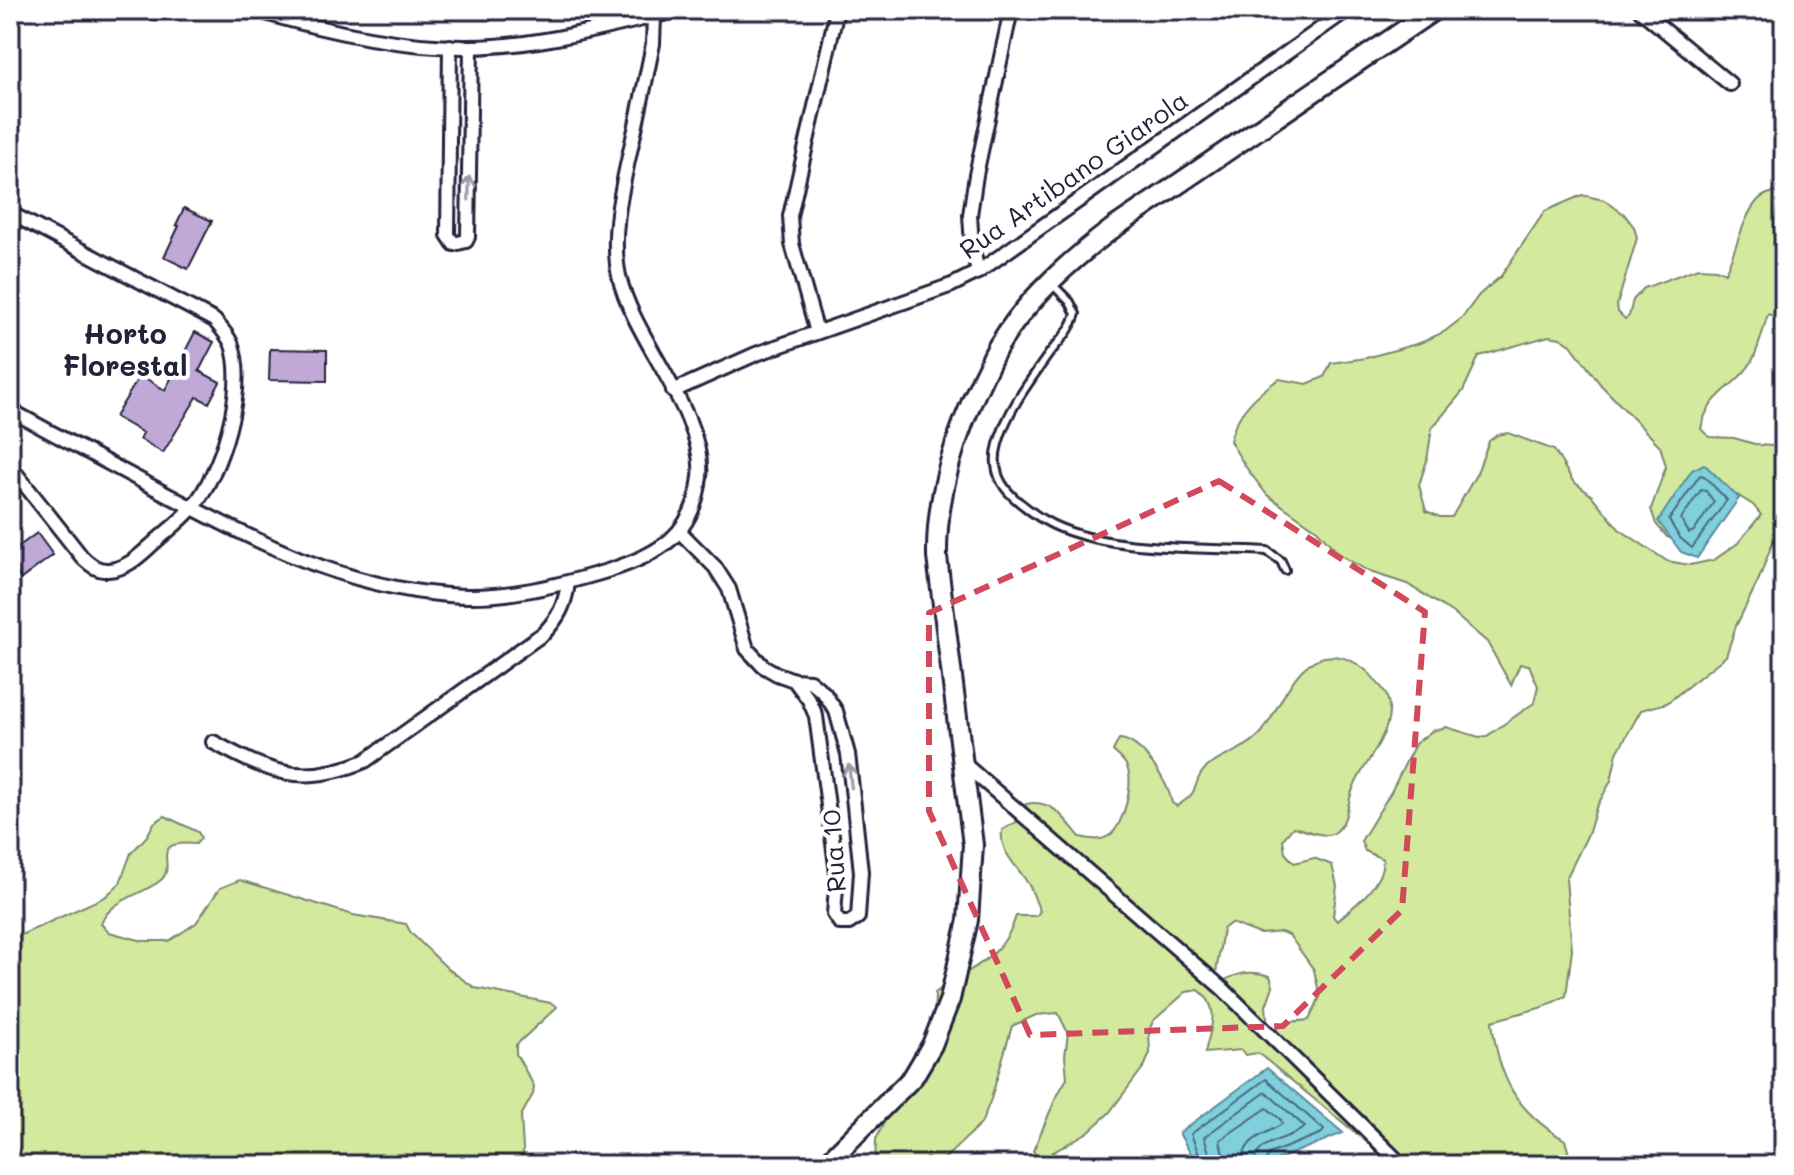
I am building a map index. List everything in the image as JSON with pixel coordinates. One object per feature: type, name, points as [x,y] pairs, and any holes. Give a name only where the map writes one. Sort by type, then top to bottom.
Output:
[{"type":"street","points":[[147,10],[174,10]]},
{"type":"street","points":[[255,10],[307,25],[372,37],[471,47],[580,34],[680,10]]},
{"type":"street","points":[[817,332],[792,244],[790,216],[837,10]]},
{"type":"street","points":[[968,10],[980,10]]},
{"type":"street","points":[[978,272],[970,215],[1011,10]]},
{"type":"street","name":"Rua Artibano Giarola","points":[[673,391],[756,354],[952,285],[978,272],[1347,10]]},
{"type":"street","points":[[825,1165],[913,1077],[932,1045],[950,999],[968,920],[973,845],[937,557],[937,526],[944,486],[966,413],[1001,342],[1050,281],[1112,229],[1434,10]]},
{"type":"street","points":[[1640,10],[1730,84]]},
{"type":"street","points":[[10,410],[281,553],[337,574],[382,586],[450,596],[516,592],[568,583],[641,560],[663,547],[680,532],[695,501],[700,473],[696,445],[673,391],[632,314],[619,276],[616,243],[619,205],[653,44],[654,16]]},
{"type":"street","points":[[450,46],[448,235],[458,245],[468,237],[471,47]]},
{"type":"street","points":[[10,213],[214,320],[232,344],[236,365],[232,422],[221,456],[192,508],[134,560],[106,571],[93,567],[10,466]]},
{"type":"street","name":"Rua 10","points":[[680,532],[715,567],[729,589],[747,649],[763,666],[794,680],[810,681],[824,693],[836,711],[848,754],[861,872],[858,917],[849,923],[840,923],[834,914],[837,873],[816,716],[794,680]]},
{"type":"street","points":[[213,742],[248,761],[289,775],[314,776],[338,772],[365,761],[544,633],[557,619],[565,603],[568,583]]},
{"type":"street","points":[[816,716],[836,711]]},
{"type":"street","points":[[963,763],[1223,989],[1402,1165]]},
{"type":"lane","points":[[1050,281],[1070,302],[1076,314],[1072,327],[1037,371],[1007,419],[995,459],[996,474],[1006,492],[1044,520],[1075,533],[1115,541],[1267,551],[1281,561],[1285,570]]},
{"type":"highlighted area","points":[[1219,481],[1425,612],[1402,910],[1283,1026],[1030,1035],[929,811],[929,613]]},
{"type":"green space","points":[[1784,190],[1784,329],[1774,316],[1768,314],[1751,363],[1709,407],[1701,429],[1709,437],[1734,438],[1758,445],[1772,446],[1784,441],[1784,530],[1772,544],[1726,656],[1667,703],[1641,710],[1617,753],[1611,781],[1566,879],[1572,950],[1566,996],[1543,1007],[1492,1021],[1499,1059],[1512,1091],[1534,1117],[1565,1140],[1572,1165],[1386,1165],[1374,1148],[1258,1053],[1245,1055],[1241,1050],[1205,1053],[1212,1012],[1206,997],[1199,990],[1186,992],[1153,1021],[1149,1031],[1150,1053],[1145,1065],[1109,1113],[1088,1132],[1052,1153],[1065,1165],[1043,1165],[1033,1151],[1067,1078],[1065,1056],[1068,1033],[1058,1013],[1036,1015],[1012,1026],[981,1124],[941,1162],[935,1165],[875,1165],[876,1139],[934,1020],[935,993],[994,953],[1003,943],[1016,916],[1036,916],[1040,911],[1026,880],[1007,854],[1002,839],[1002,830],[1020,820],[1026,804],[1051,807],[1080,837],[1099,839],[1110,835],[1124,813],[1129,792],[1126,765],[1113,751],[1119,739],[1128,741],[1145,754],[1160,774],[1172,803],[1177,806],[1191,795],[1206,768],[1262,732],[1302,670],[1325,657],[1345,658],[1364,669],[1385,692],[1389,706],[1385,731],[1358,778],[1339,829],[1325,835],[1293,827],[1283,839],[1285,853],[1294,863],[1314,858],[1332,865],[1337,886],[1333,916],[1337,921],[1367,894],[1382,869],[1383,859],[1365,851],[1361,841],[1415,744],[1432,731],[1446,727],[1479,737],[1487,736],[1534,703],[1538,686],[1529,665],[1520,664],[1511,685],[1487,642],[1453,613],[1407,584],[1370,572],[1340,555],[1317,530],[1267,495],[1230,441],[1248,405],[1279,379],[1307,384],[1324,377],[1331,363],[1366,358],[1420,343],[1444,332],[1462,318],[1479,295],[1501,276],[1545,211],[1582,195],[1604,200],[1624,214],[1634,227],[1637,238],[1617,305],[1618,312],[1625,319],[1629,316],[1633,300],[1644,288],[1698,268],[1725,273],[1752,208],[1765,195]],"holes":[[[1549,336],[1571,345],[1601,385],[1660,446],[1666,466],[1651,509],[1656,524],[1667,537],[1675,540],[1685,536],[1737,495],[1753,505],[1761,515],[1738,543],[1714,560],[1690,565],[1667,561],[1619,529],[1592,496],[1573,481],[1554,450],[1508,433],[1497,435],[1489,441],[1477,473],[1452,517],[1440,517],[1426,511],[1419,485],[1432,428],[1463,391],[1479,356]],[[1231,923],[1260,934],[1281,932],[1289,935],[1314,970],[1320,997],[1309,1020],[1289,1022],[1271,1031],[1268,1028],[1266,1006],[1273,986],[1270,976],[1241,974],[1214,986],[1223,929]]]},
{"type":"green space","points":[[165,816],[198,832],[201,838],[196,844],[181,844],[167,850],[167,867],[161,880],[119,903],[105,916],[101,924],[109,932],[143,941],[169,941],[196,923],[220,888],[240,880],[353,915],[406,924],[411,933],[447,968],[475,988],[551,1003],[557,1007],[516,1045],[516,1054],[534,1086],[521,1116],[524,1165],[351,1165],[347,1162],[337,1165],[14,1165],[10,1158],[10,940],[105,897],[120,883],[131,853],[154,823]]},
{"type":"water","points":[[1704,464],[1739,498],[1697,558],[1681,552],[1658,521],[1692,470]]},
{"type":"water","points":[[1267,1068],[1343,1133],[1264,1165],[1197,1165],[1179,1133]]},
{"type":"building","points":[[184,208],[212,221],[188,269],[164,257]]},
{"type":"building","points":[[195,332],[214,342],[199,371],[220,382],[209,403],[197,397],[163,453],[140,439],[143,433],[115,417],[140,375],[165,390]]},
{"type":"building","points":[[270,349],[327,350],[327,381],[269,380]]},
{"type":"building","points":[[37,533],[53,555],[21,579],[10,564],[10,553]]},
{"type":"district","name":"Horto Florestal","points":[[125,350]]}]
